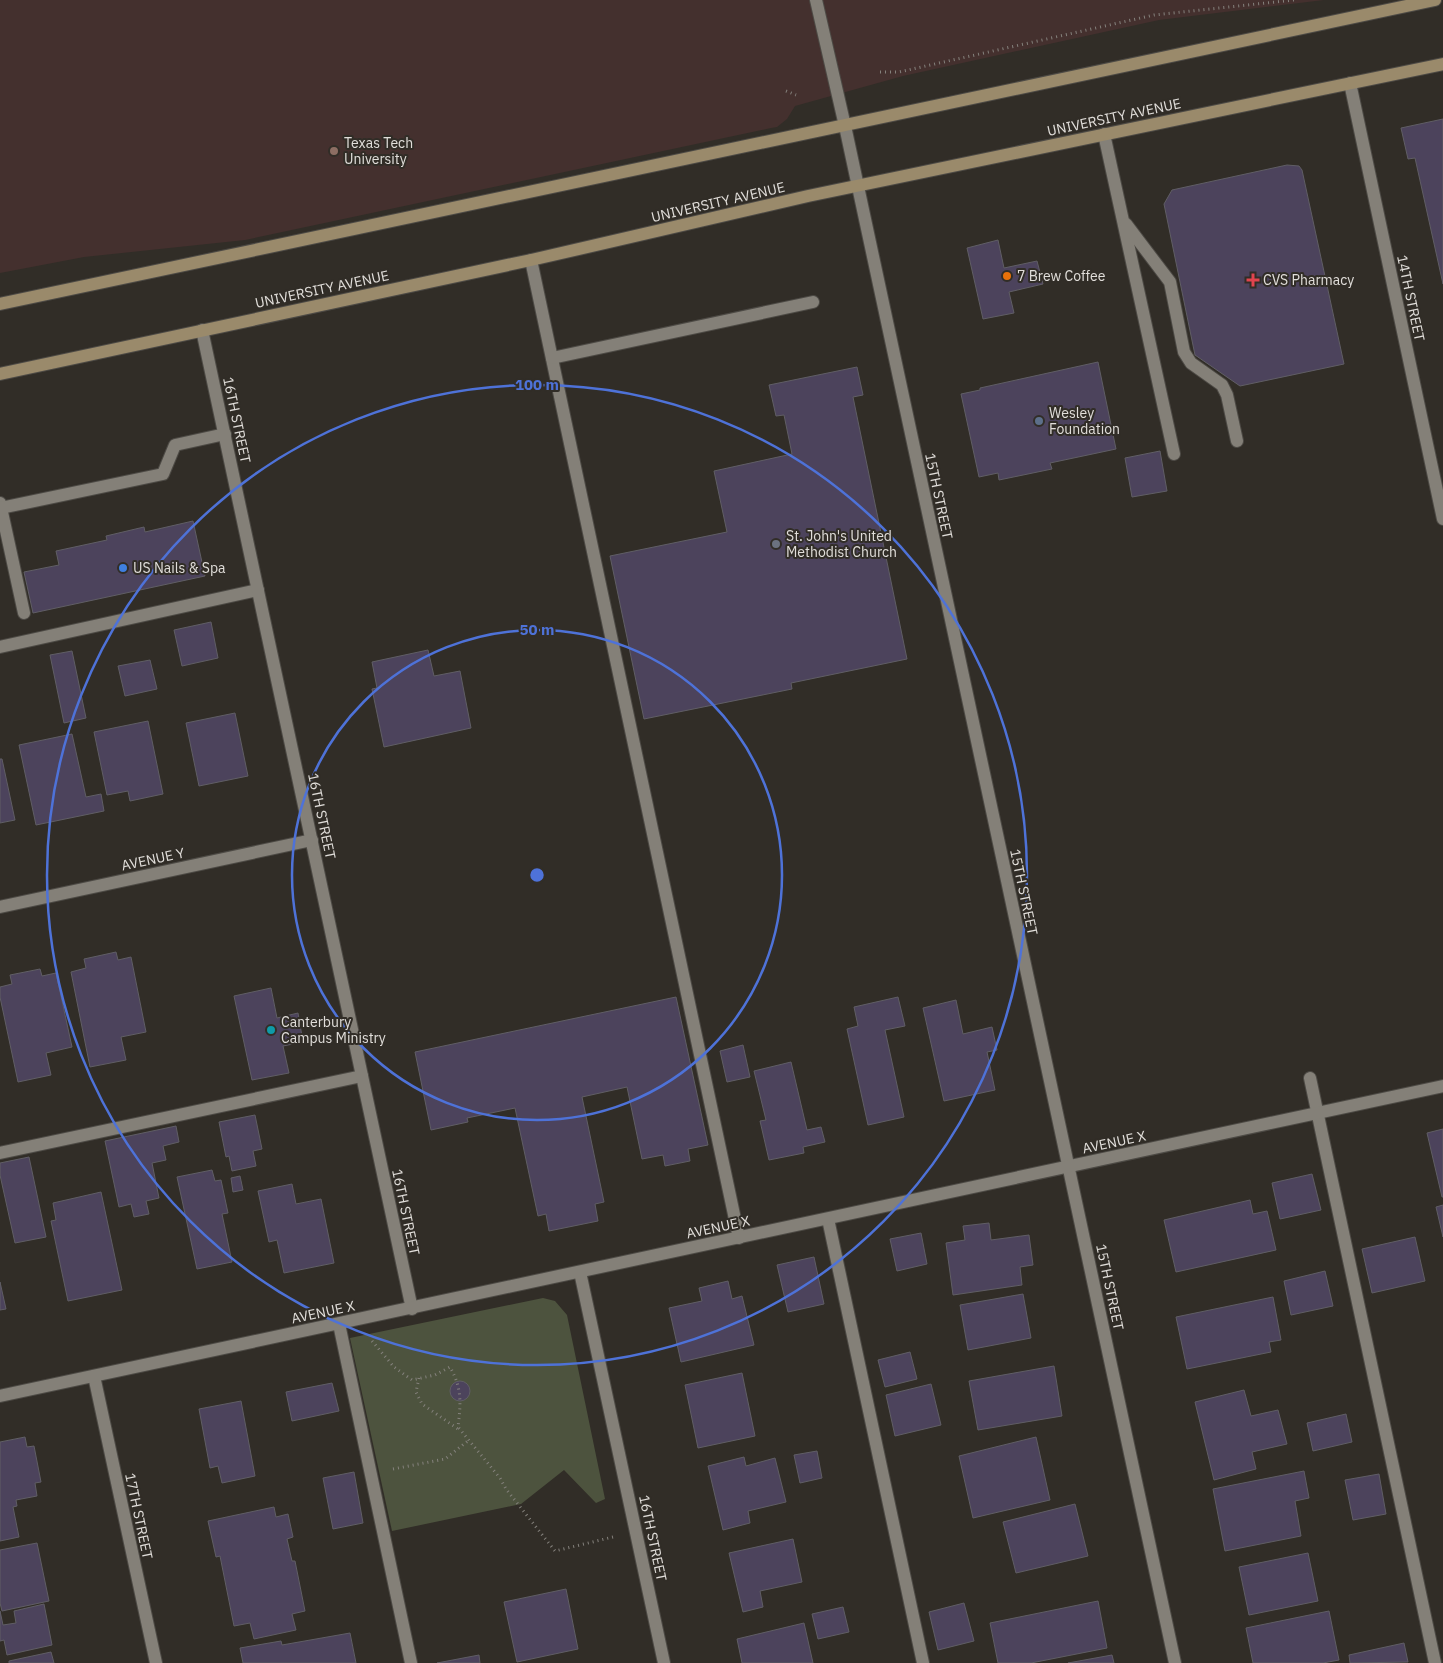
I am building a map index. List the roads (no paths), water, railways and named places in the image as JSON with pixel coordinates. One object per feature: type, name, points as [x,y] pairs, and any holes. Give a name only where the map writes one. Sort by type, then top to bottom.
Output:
[{"type":"main road","points":[[0,304],[1435,0]]},
{"type":"main road","name":"UNIVERSITY AVENUE","points":[[0,374],[531,260],[857,186],[1443,64]]},
{"type":"street","name":"15TH STREET","points":[[816,0],[845,126],[1176,1663]]},
{"type":"street","name":"14TH STREET","points":[[1350,83],[1443,519]]},
{"type":"street","points":[[1104,134],[1174,454]]},
{"type":"street","points":[[1122,220],[1170,282],[1184,352],[1190,363],[1222,385],[1227,394],[1237,441]]},
{"type":"street","points":[[531,260],[739,1238]]},
{"type":"street","points":[[552,358],[813,302]]},
{"type":"street","name":"16TH STREET","points":[[202,330],[412,1308]]},
{"type":"street","points":[[24,613],[0,506],[162,474],[175,445],[225,434]]},
{"type":"street","points":[[0,647],[258,590]]},
{"type":"street","name":"AVENUE Y","points":[[0,907],[312,840]]},
{"type":"street","points":[[0,1153],[362,1076]]},
{"type":"street","points":[[1310,1078],[1435,1663]]},
{"type":"street","name":"AVENUE X","points":[[0,1396],[1443,1086]]},
{"type":"street","points":[[828,1219],[923,1663]]},
{"type":"street","name":"16TH STREET","points":[[580,1272],[664,1663]]},
{"type":"street","points":[[339,1324],[411,1663]]},
{"type":"street","name":"17TH STREET","points":[[94,1376],[156,1663]]},
{"type":"place","name":"Texas Tech University","points":[[334,151]]},
{"type":"place","name":"7 Brew Coffee","points":[[1007,276]]},
{"type":"place","name":"CVS Pharmacy","points":[[1253,280]]},
{"type":"place","name":"Wesley Foundation","points":[[1039,421]]},
{"type":"place","name":"St. John's United Methodist Church","points":[[776,544]]},
{"type":"place","name":"US Nails & Spa","points":[[123,568]]},
{"type":"place","name":"Canterbury Campus Ministry","points":[[271,1030]]}]
